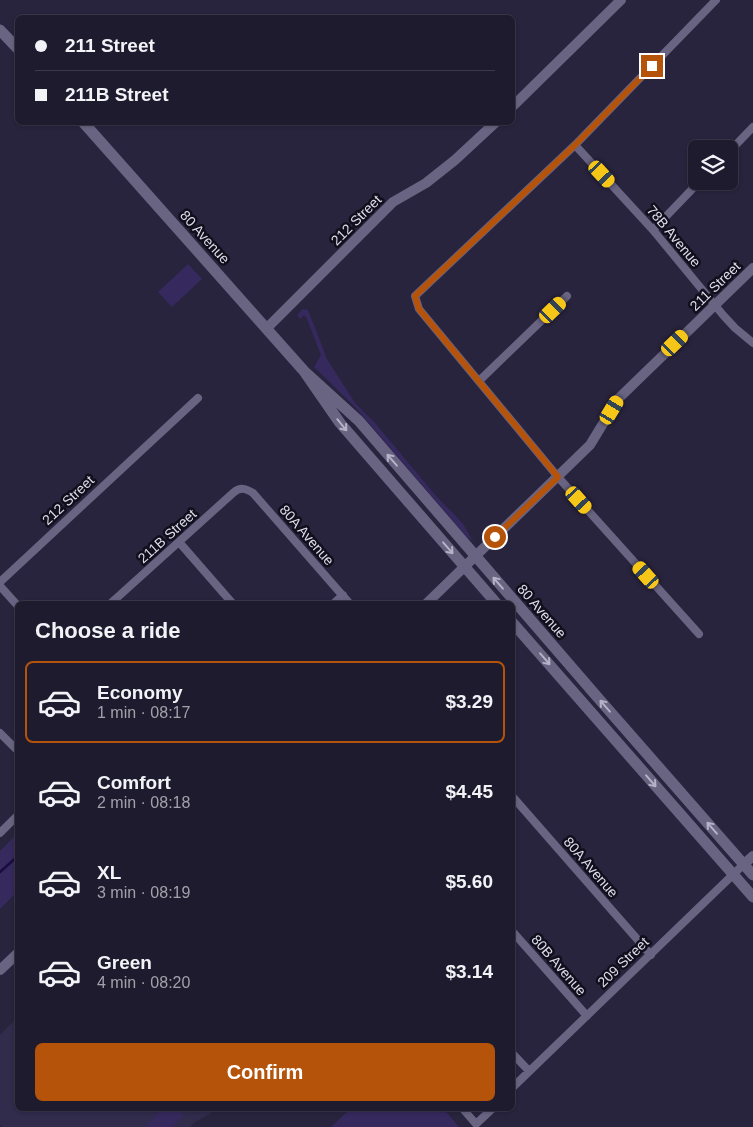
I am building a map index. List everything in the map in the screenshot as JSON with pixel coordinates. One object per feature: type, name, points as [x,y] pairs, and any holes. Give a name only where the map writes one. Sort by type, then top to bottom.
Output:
[{"type":"main road","points":[[0,30],[15,46]]},
{"type":"main road","name":"80 Avenue","points":[[86,125],[304,370],[359,421],[753,875]]},
{"type":"main road","name":"80 Avenue","points":[[304,370],[340,423],[494,601]]},
{"type":"main road","points":[[515,625],[753,896]]},
{"type":"street","points":[[515,104],[621,0]]},
{"type":"street","points":[[699,634],[558,477],[419,309],[415,296],[575,145],[716,0]]},
{"type":"street","name":"212 Street","points":[[267,328],[393,202],[426,183],[455,160],[493,125]]},
{"type":"street","points":[[738,143],[753,127]]},
{"type":"street","name":"78B Avenue","points":[[575,145],[653,230],[735,328],[753,343]]},
{"type":"street","points":[[653,230],[691,190]]},
{"type":"street","name":"211 Street","points":[[429,601],[590,445],[618,399],[753,268]]},
{"type":"street","points":[[479,381],[567,296]]},
{"type":"street","name":"212 Street","points":[[0,584],[198,398]]},
{"type":"street","name":"211B Street","points":[[113,601],[233,493],[242,488]]},
{"type":"street","name":"80A Avenue","points":[[242,488],[253,493],[348,601]]},
{"type":"street","points":[[178,542],[230,601]]},
{"type":"street","points":[[0,584],[15,602]]},
{"type":"street","points":[[336,601],[343,595]]},
{"type":"street","points":[[0,732],[15,748]]},
{"type":"street","name":"80A Avenue","points":[[515,799],[651,955]]},
{"type":"street","points":[[0,832],[15,819]]},
{"type":"street","name":"209 Street","points":[[515,1085],[753,856]]},
{"type":"street","name":"80B Avenue","points":[[515,934],[587,1016]]},
{"type":"street","points":[[0,970],[15,956]]},
{"type":"street","points":[[515,1056],[529,1071]]},
{"type":"street","points":[[464,1111],[476,1124],[490,1111]]},
{"type":"shaded area","points":[[188,264],[202,279],[172,307],[158,292]]},
{"type":"shaded area","points":[[303,309],[308,310],[327,359],[355,403],[375,423],[436,496],[463,524],[473,541],[466,536],[355,407],[314,367],[321,355],[307,319],[304,315],[300,319],[297,315]]},
{"type":"shaded area","points":[[15,836],[15,894],[0,909],[0,851]]},
{"type":"shaded area","points":[[15,1020],[15,1111],[210,1111],[212,1113],[195,1122],[190,1127],[3,1127],[0,1125],[0,1035]]},
{"type":"shaded area","points":[[160,1111],[182,1111],[183,1116],[172,1127],[145,1127]]},
{"type":"shaded area","points":[[348,1111],[446,1111],[459,1127],[331,1127]]},
{"type":"waterway","points":[[0,872],[15,859]]},
{"type":"route","points":[[495,537],[558,477],[419,309],[415,296],[575,145],[652,66]]}]
